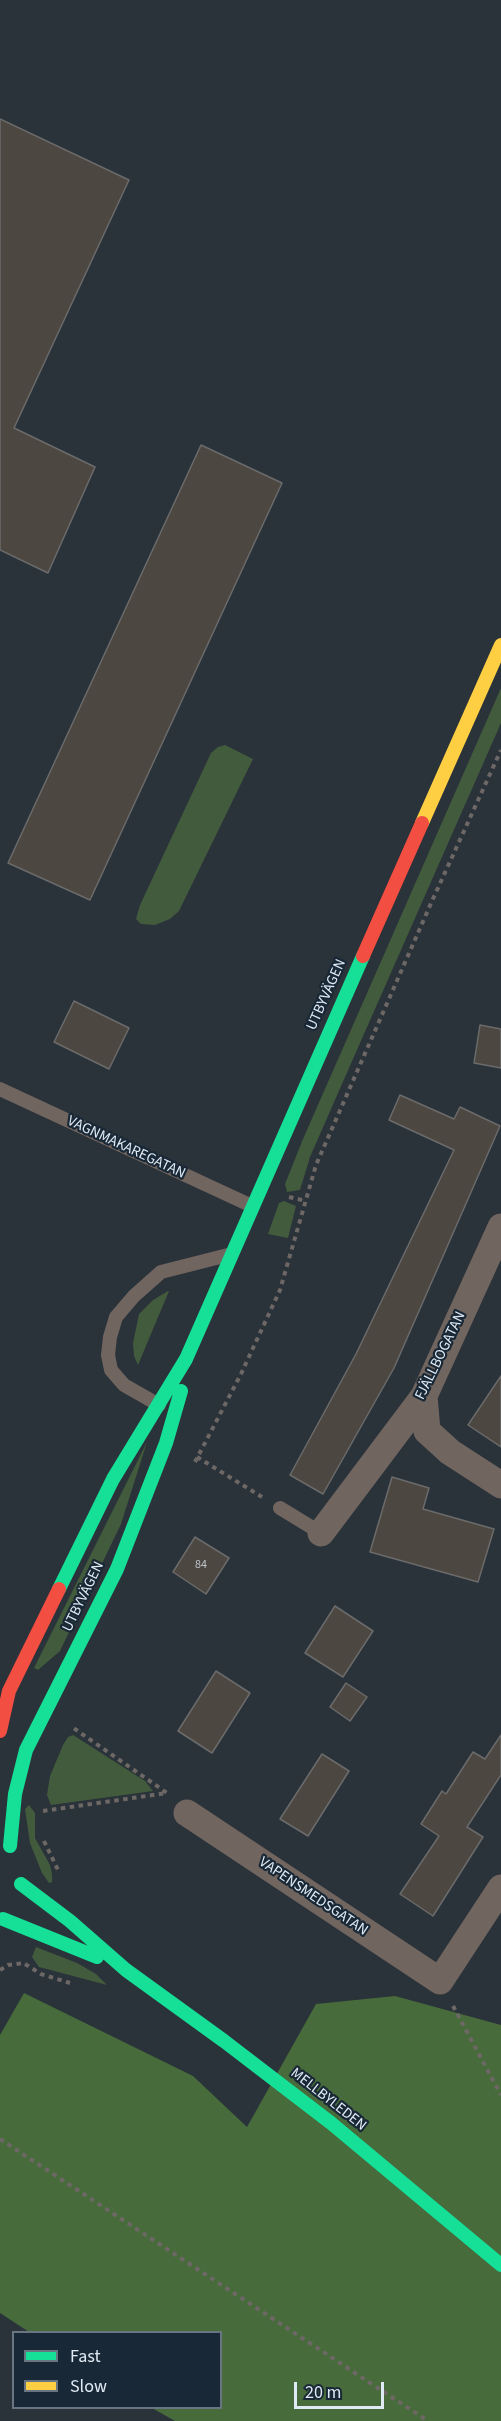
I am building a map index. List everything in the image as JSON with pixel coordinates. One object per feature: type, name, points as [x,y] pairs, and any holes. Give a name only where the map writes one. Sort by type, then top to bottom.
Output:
[{"type":"street","name":"UTBYVÄGEN","points":[[0,1731],[4,1688],[112,1479],[186,1359],[501,645]]},
{"type":"street","name":"FJÄLLBOGATAN","points":[[321,1533],[424,1396],[501,1227]]},
{"type":"street","name":"UTBYVÄGEN","points":[[8,1846],[15,1794],[26,1750],[55,1718],[117,1569],[176,1414],[186,1359]]},
{"type":"street","points":[[424,1396],[427,1431],[450,1452],[501,1485]]},
{"type":"street","points":[[4,1688],[55,1718]]},
{"type":"street","name":"VAPENSMEDSGATAN","points":[[187,1813],[440,1981]]},
{"type":"street","name":"MELLBYLEDEN","points":[[20,1884],[50,1906],[126,1970],[306,2103],[501,2265]]},
{"type":"street","points":[[440,1981],[501,1888]]},
{"type":"street","name":"MELLBYLEDEN","points":[[4,1917],[126,1970]]},
{"type":"lane","name":"VAGNMAKAREGATAN","points":[[0,1089],[252,1206]]},
{"type":"lane","points":[[176,1414],[124,1385],[111,1370],[108,1354],[116,1317],[134,1296],[161,1272],[231,1255]]},
{"type":"lane","points":[[280,1508],[321,1533]]},
{"type":"path","points":[[192,1468],[241,1374],[280,1290],[316,1165],[501,750]]},
{"type":"path","points":[[39,1812],[167,1793],[55,1718]]},
{"type":"path","points":[[39,1805],[40,1819]]},
{"type":"path","points":[[43,1835],[62,1881],[50,1906]]},
{"type":"path","points":[[440,1981],[501,2095]]},
{"type":"path","points":[[0,2139],[428,2421]]},
{"type":"green space","points":[[501,688],[501,723],[310,1157],[300,1190],[287,1192],[285,1184],[303,1139]]},
{"type":"green space","points":[[225,745],[253,759],[179,911],[170,919],[155,925],[141,924],[136,919],[140,905],[211,753]]},
{"type":"green space","points":[[284,1201],[296,1206],[288,1238],[268,1234],[279,1203]]},
{"type":"green space","points":[[168,1291],[138,1365],[134,1356],[133,1343],[139,1314],[153,1300]]},
{"type":"green space","points":[[147,1442],[121,1524],[60,1651],[38,1670],[34,1668]]},
{"type":"green space","points":[[73,1735],[145,1781],[153,1791],[51,1805],[47,1795],[50,1776],[63,1745],[68,1737]]},
{"type":"green space","points":[[29,1805],[35,1813],[35,1838],[50,1865],[52,1882],[49,1883],[42,1873],[30,1843],[25,1809]]},
{"type":"green space","points":[[36,1947],[77,1963],[96,1974],[107,1985],[39,1967],[32,1957]]},
{"type":"green space","points":[[24,1993],[193,2076],[247,2127],[316,2004],[395,1996],[501,2025],[501,2421],[175,2421],[154,2409],[222,2409],[222,2331],[27,2331],[0,2313],[0,2035]]},
{"type":"building","points":[[0,119],[129,180],[14,428],[95,467],[48,573],[0,550]]},
{"type":"building","points":[[201,445],[282,483],[90,900],[8,863]]},
{"type":"building","points":[[74,1001],[129,1028],[109,1069],[54,1042]]},
{"type":"building","points":[[480,1025],[501,1029],[501,1068],[474,1063]]},
{"type":"building","points":[[400,1095],[454,1119],[460,1107],[500,1126],[394,1368],[323,1494],[290,1475],[356,1354],[454,1150],[389,1120]]},
{"type":"building","points":[[501,1376],[501,1447],[468,1425]]},
{"type":"building","points":[[392,1477],[429,1488],[423,1509],[494,1529],[478,1582],[370,1552]]},
{"type":"building","points":[[195,1537],[229,1558],[206,1594],[173,1572]]},
{"type":"building","points":[[335,1606],[373,1631],[343,1677],[305,1653]]},
{"type":"building","points":[[216,1671],[250,1693],[212,1753],[178,1731]]},
{"type":"building","points":[[346,1683],[367,1697],[350,1721],[330,1707]]},
{"type":"building","points":[[501,1735],[501,1775],[467,1827],[483,1837],[433,1916],[400,1894],[439,1836],[421,1824],[442,1791],[446,1794],[473,1752],[485,1759]]},
{"type":"building","points":[[322,1754],[349,1771],[308,1836],[280,1819]]},
{"type":"traffic: fast","points":[[59,1589],[113,1479],[186,1359],[363,956]]},
{"type":"traffic: fast","points":[[10,1846],[15,1794],[26,1750],[117,1569],[166,1443],[181,1391]]},
{"type":"traffic: fast","points":[[21,1884],[70,1921],[126,1970],[331,2123],[501,2265]]},
{"type":"traffic: fast","points":[[3,1919],[97,1957]]},
{"type":"traffic: slow","points":[[422,823],[501,645]]},
{"type":"traffic: jam","points":[[363,956],[422,823]]},
{"type":"traffic: jam","points":[[0,1731],[9,1691],[59,1589]]}]
